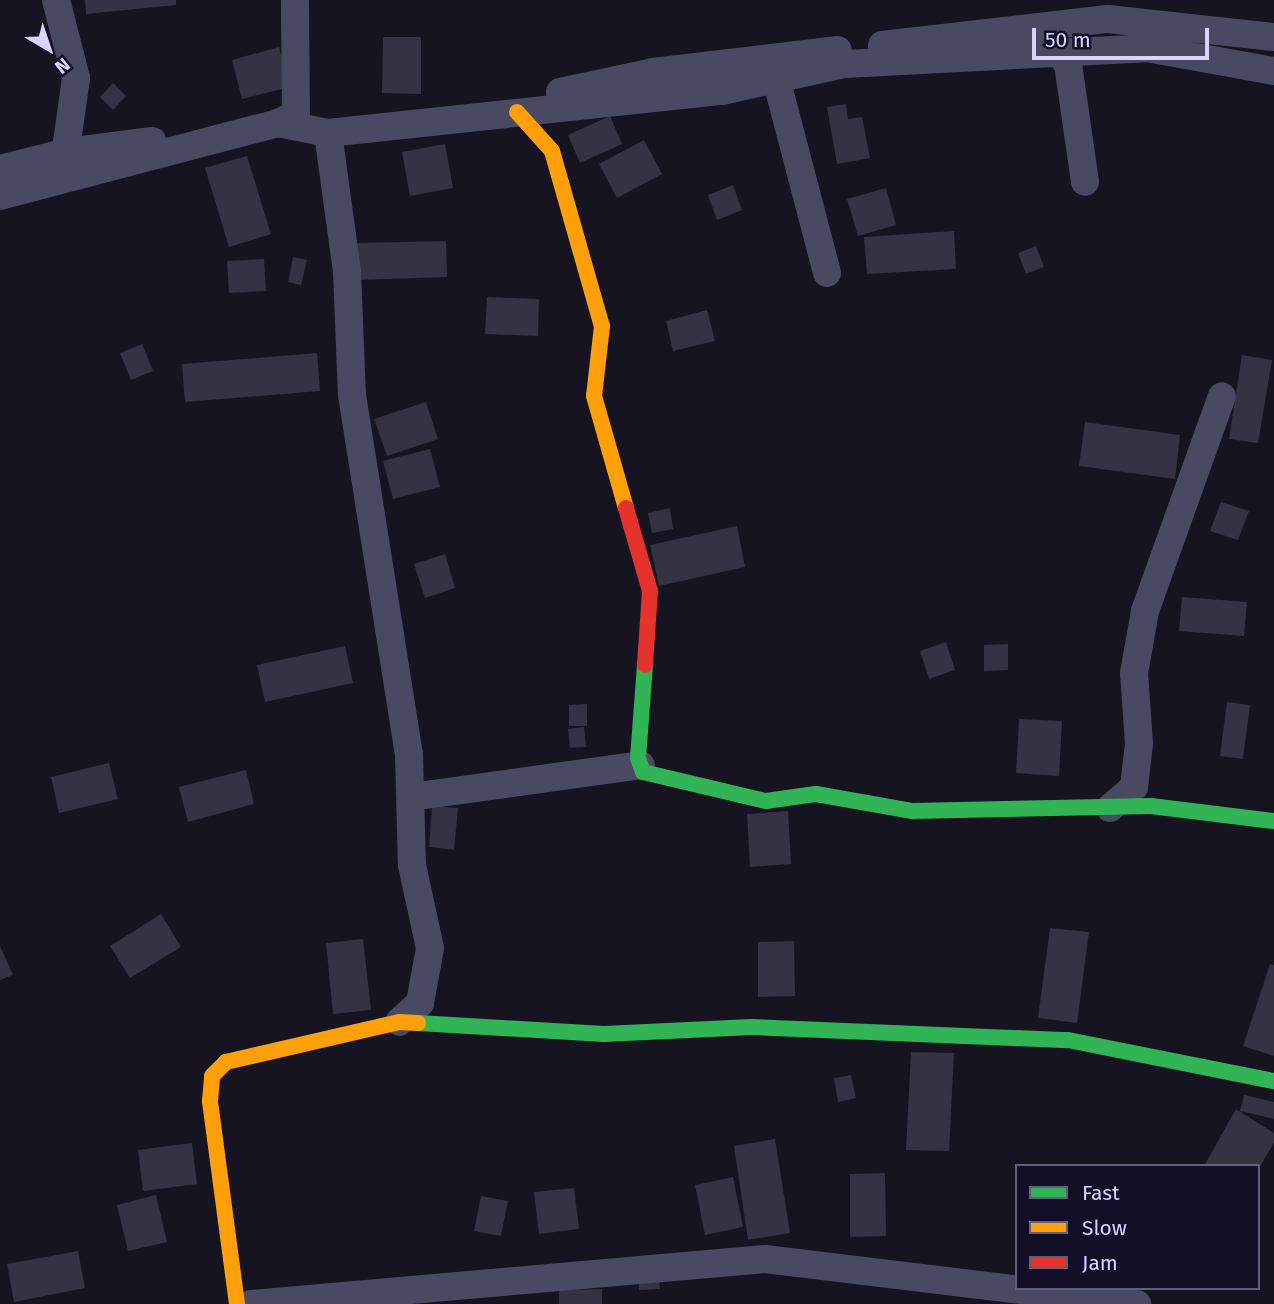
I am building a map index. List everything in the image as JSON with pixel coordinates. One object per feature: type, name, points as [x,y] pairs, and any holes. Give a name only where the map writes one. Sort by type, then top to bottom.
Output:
[{"type":"street","points":[[56,0],[76,78],[68,142],[76,176]]},
{"type":"street","points":[[287,122],[295,0]]},
{"type":"street","points":[[0,169],[67,152],[287,122],[532,98],[653,72],[1108,19],[1274,37]]},
{"type":"street","points":[[0,196],[287,122],[328,132],[517,113],[722,91],[845,64],[1147,48],[1274,71]]},
{"type":"street","points":[[1059,52],[1068,64],[1084,182]]},
{"type":"street","points":[[771,57],[827,273]]},
{"type":"street","points":[[517,113],[534,125],[552,151],[601,326],[594,396],[650,591],[640,765]]},
{"type":"street","points":[[328,132],[347,272],[352,395],[411,797],[412,865],[430,948],[429,971],[420,1003],[399,1022]]},
{"type":"street","points":[[1110,808],[1134,787],[1139,744],[1134,673],[1145,611],[1222,396]]},
{"type":"street","points":[[411,797],[640,765],[660,779],[728,788],[766,801],[816,794],[912,811],[1204,809],[1274,821]]},
{"type":"street","points":[[237,1304],[209,1101],[212,1076],[226,1062],[399,1022],[604,1034],[752,1027],[1068,1040],[1274,1081]]},
{"type":"street","points":[[251,1304],[765,1259],[1015,1289]]},
{"type":"street","points":[[1021,1290],[1137,1304]]},
{"type":"building","points":[[85,0],[176,0],[176,5],[86,14]]},
{"type":"building","points":[[383,37],[421,37],[421,94],[382,93]]},
{"type":"building","points":[[279,47],[289,87],[242,99],[232,60]]},
{"type":"building","points":[[113,83],[126,96],[113,110],[100,97]]},
{"type":"building","points":[[846,104],[848,119],[862,117],[870,158],[837,164],[827,107]]},
{"type":"building","points":[[610,116],[622,144],[580,163],[568,135]]},
{"type":"building","points":[[644,140],[662,174],[617,198],[599,164]]},
{"type":"building","points":[[445,144],[453,188],[410,196],[402,152]]},
{"type":"building","points":[[247,156],[271,234],[229,247],[205,168]]},
{"type":"building","points":[[733,185],[742,210],[717,220],[708,195]]},
{"type":"building","points":[[886,188],[896,225],[858,236],[847,199]]},
{"type":"building","points":[[954,231],[956,269],[867,274],[864,237]]},
{"type":"building","points":[[446,241],[447,277],[358,280],[357,243]]},
{"type":"building","points":[[1036,246],[1044,267],[1026,274],[1018,253]]},
{"type":"building","points":[[293,257],[307,260],[301,285],[288,282]]},
{"type":"building","points":[[264,259],[266,291],[229,293],[227,261]]},
{"type":"building","points":[[487,297],[539,299],[538,336],[485,334]]},
{"type":"building","points":[[707,310],[715,341],[673,351],[666,321]]},
{"type":"building","points":[[142,344],[153,371],[131,380],[120,353]]},
{"type":"building","points":[[317,353],[320,391],[185,402],[182,364]]},
{"type":"building","points":[[1242,355],[1272,360],[1258,443],[1229,439]]},
{"type":"building","points":[[426,402],[438,439],[387,456],[374,419]]},
{"type":"building","points":[[1085,422],[1180,435],[1175,479],[1079,466]]},
{"type":"building","points":[[430,449],[440,487],[393,499],[383,461]]},
{"type":"building","points":[[1221,502],[1249,511],[1238,540],[1210,531]]},
{"type":"building","points":[[670,508],[673,529],[652,533],[648,513]]},
{"type":"building","points":[[737,526],[745,567],[659,586],[650,545]]},
{"type":"building","points":[[445,554],[455,588],[425,598],[414,564]]},
{"type":"building","points":[[1182,597],[1247,602],[1244,636],[1179,631]]},
{"type":"building","points":[[946,642],[955,670],[929,679],[920,651]]},
{"type":"building","points":[[1008,644],[1008,670],[984,671],[984,645]]},
{"type":"building","points":[[345,646],[353,683],[265,702],[257,665]]},
{"type":"building","points":[[1227,702],[1250,705],[1243,759],[1220,756]]},
{"type":"building","points":[[587,704],[587,726],[569,726],[569,705]]},
{"type":"building","points":[[1019,719],[1062,721],[1059,776],[1016,773]]},
{"type":"building","points":[[584,727],[586,747],[570,748],[568,729]]},
{"type":"building","points":[[109,763],[118,799],[59,813],[51,777]]},
{"type":"building","points":[[246,770],[254,804],[188,822],[179,787]]},
{"type":"building","points":[[432,806],[458,808],[454,850],[429,847]]},
{"type":"building","points":[[788,811],[791,864],[750,867],[747,814]]},
{"type":"building","points":[[161,914],[181,947],[130,978],[110,946]]},
{"type":"building","points":[[1050,928],[1089,932],[1077,1023],[1038,1018]]},
{"type":"building","points":[[363,939],[371,1010],[333,1014],[326,943]]},
{"type":"building","points":[[794,941],[795,996],[758,997],[758,942]]},
{"type":"building","points":[[0,946],[13,975],[0,980]]},
{"type":"building","points":[[1270,964],[1274,965],[1274,1056],[1243,1046]]},
{"type":"building","points":[[911,1052],[954,1053],[949,1151],[906,1150]]},
{"type":"building","points":[[851,1075],[856,1098],[838,1102],[834,1078]]},
{"type":"building","points":[[1244,1095],[1274,1102],[1274,1119],[1240,1111]]},
{"type":"building","points":[[1236,1109],[1274,1133],[1274,1143],[1260,1166],[1205,1164]]},
{"type":"building","points":[[775,1139],[790,1233],[748,1240],[734,1146]]},
{"type":"building","points":[[192,1143],[197,1184],[143,1191],[138,1150]]},
{"type":"building","points":[[885,1173],[886,1236],[850,1237],[850,1174]]},
{"type":"building","points":[[733,1177],[743,1227],[705,1235],[695,1185]]},
{"type":"building","points":[[574,1188],[579,1229],[539,1234],[534,1192]]},
{"type":"building","points":[[156,1195],[167,1242],[128,1251],[117,1205]]},
{"type":"building","points":[[481,1196],[508,1201],[501,1236],[474,1231]]},
{"type":"building","points":[[78,1251],[85,1288],[14,1302],[7,1264]]},
{"type":"building","points":[[659,1274],[660,1289],[639,1290],[639,1275]]},
{"type":"building","points":[[602,1289],[602,1304],[559,1304],[559,1290]]},
{"type":"traffic: fast","points":[[645,665],[638,758],[643,772],[766,801],[816,794],[912,811],[1151,806],[1274,821]]},
{"type":"traffic: fast","points":[[418,1023],[604,1034],[752,1027],[1068,1040],[1274,1081]]},
{"type":"traffic: slow","points":[[517,112],[552,151],[602,326],[594,396],[626,508]]},
{"type":"traffic: slow","points":[[237,1304],[210,1101],[212,1076],[226,1062],[399,1022],[418,1023]]},
{"type":"traffic: jam","points":[[626,508],[650,591],[645,665]]}]
